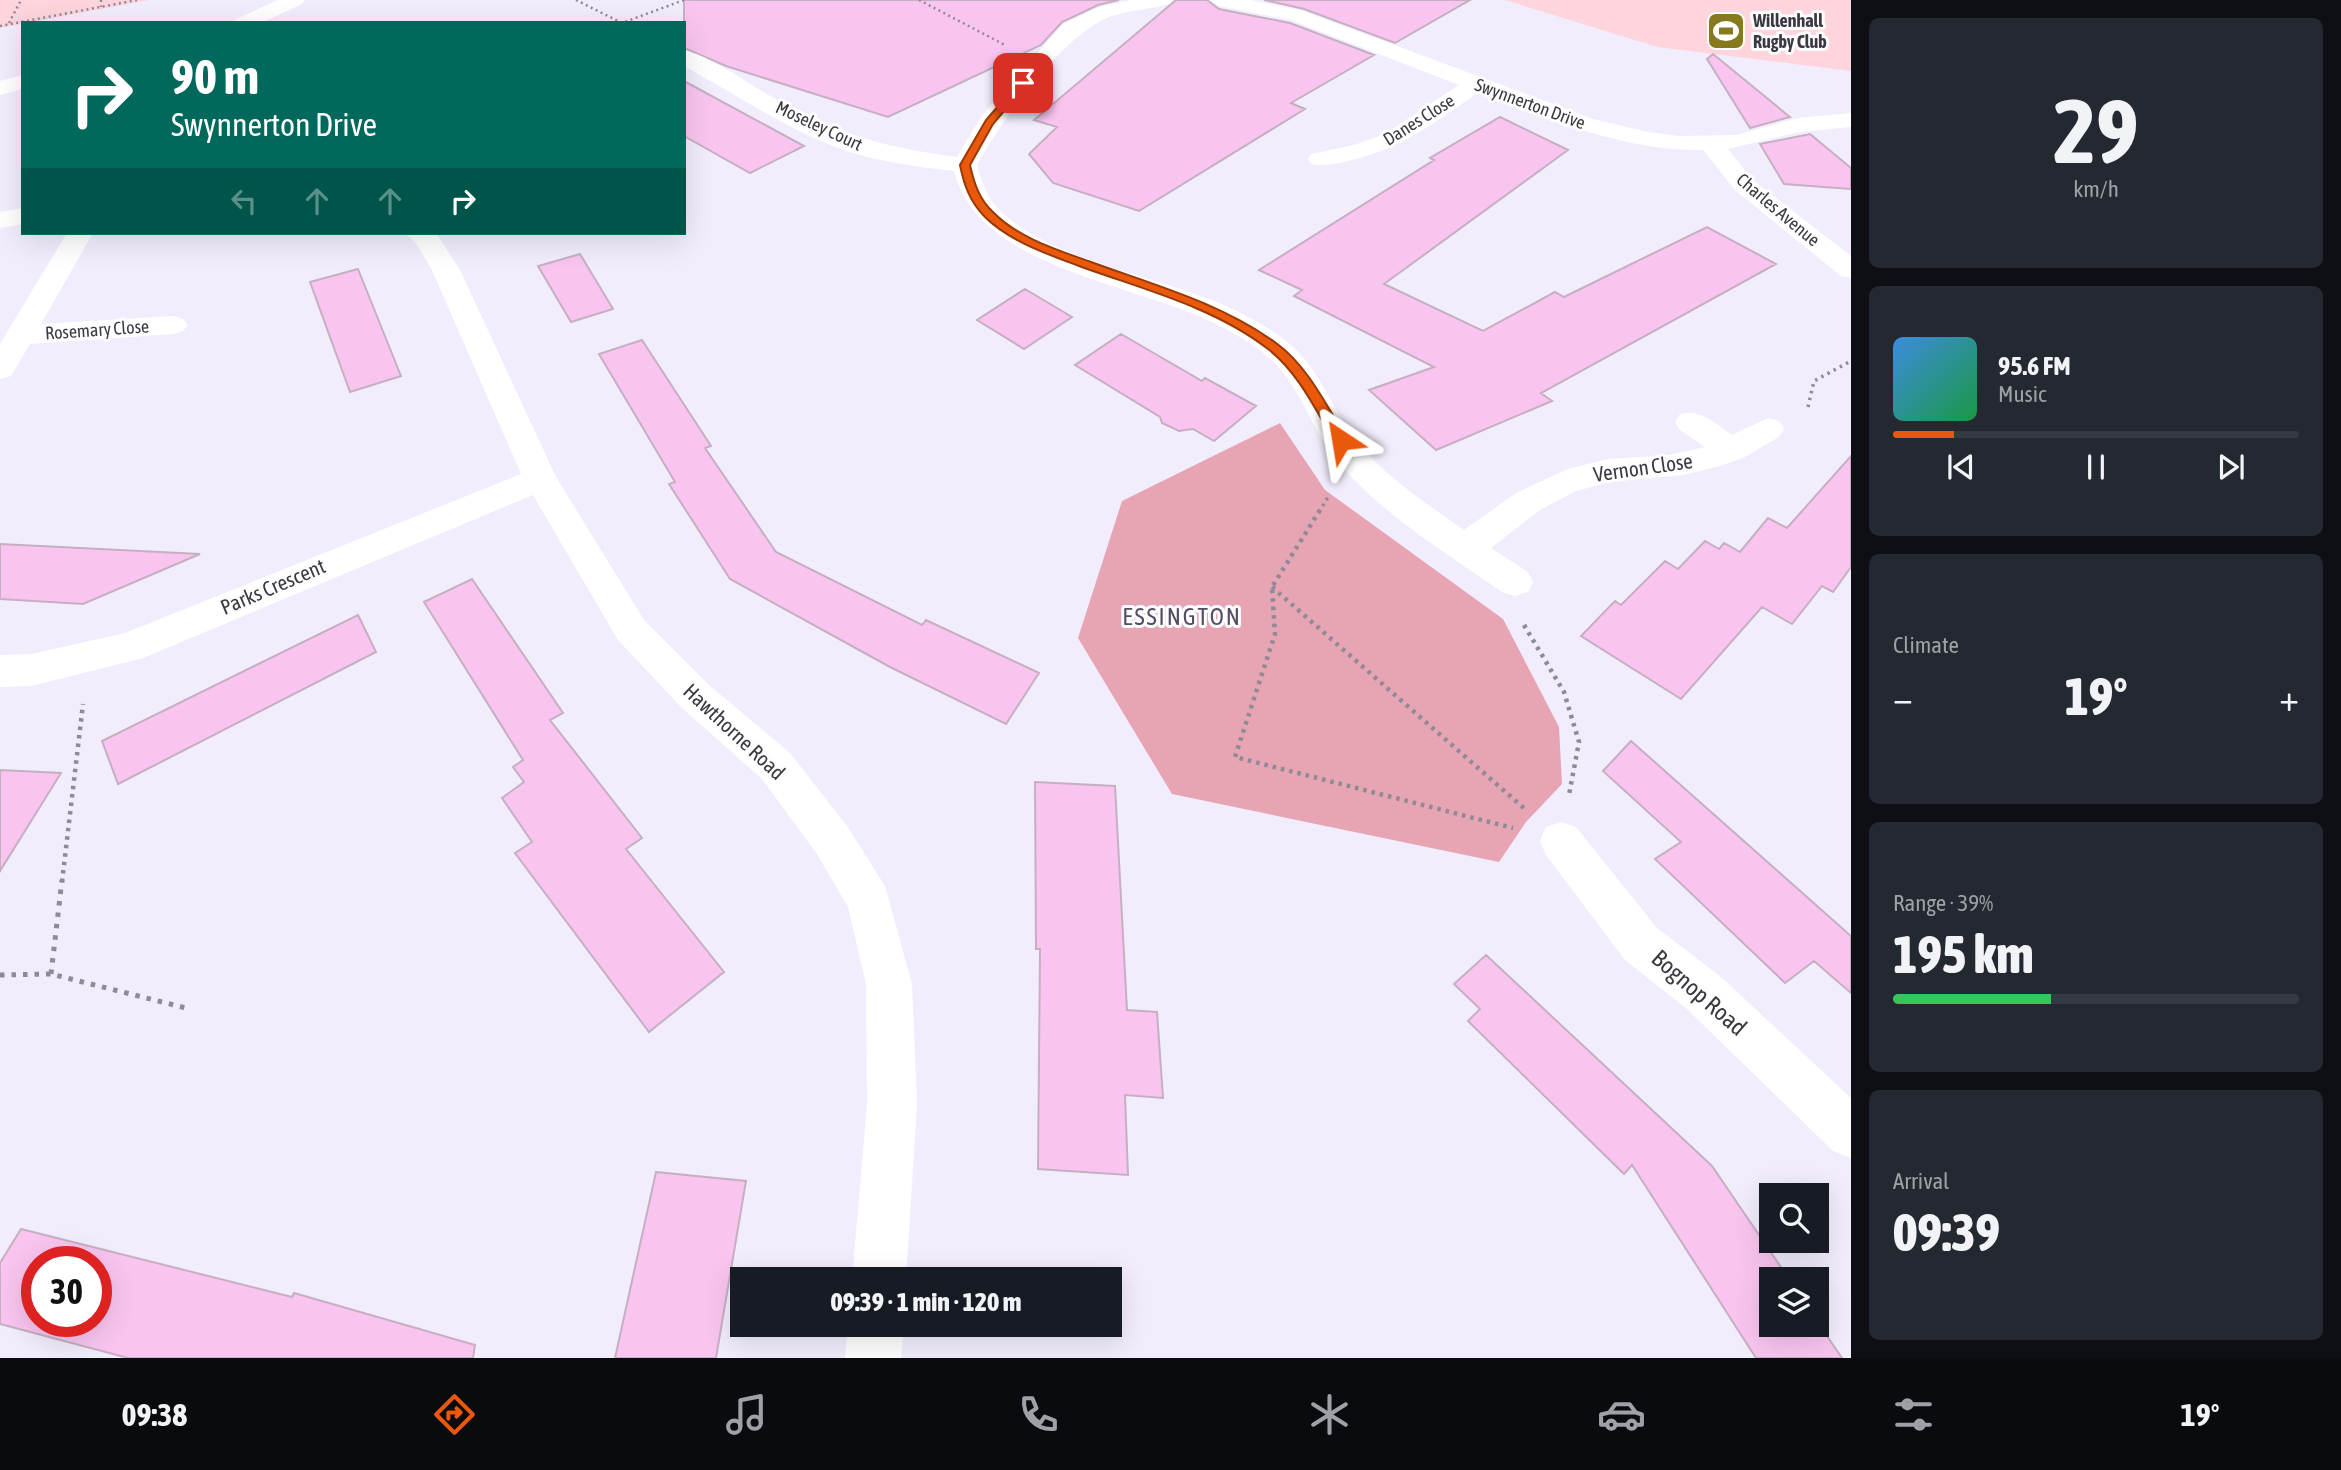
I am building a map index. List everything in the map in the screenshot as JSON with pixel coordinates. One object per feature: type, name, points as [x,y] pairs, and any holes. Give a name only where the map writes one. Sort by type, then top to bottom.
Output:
[{"type":"street","points":[[248,21],[295,0]]},
{"type":"street","points":[[1163,0],[1127,5],[1087,19],[1071,29],[989,122],[965,165],[970,189],[989,215],[1016,234],[1057,254],[1221,314],[1273,346],[1296,368],[1353,458],[1408,508],[1515,582]]},
{"type":"street","name":"Swynnerton Drive","points":[[1219,0],[1254,4],[1296,15],[1476,84],[1617,133],[1680,143],[1711,144],[1737,142],[1798,125],[1851,120]]},
{"type":"street","name":"Moseley Court","points":[[686,58],[807,125],[848,143],[884,154],[965,165]]},
{"type":"street","points":[[0,88],[21,83]]},
{"type":"street","name":"Danes Close","points":[[1320,159],[1360,151],[1394,139],[1476,84]]},
{"type":"street","name":"Charles Avenue","points":[[1711,144],[1744,185],[1796,223],[1851,270]]},
{"type":"street","name":"Danes Close","points":[[1360,151],[1383,171]]},
{"type":"street","points":[[0,220],[21,216]]},
{"type":"street","name":"Rosemary Close","points":[[0,369],[79,235]]},
{"type":"street","name":"Hawthorne Road","points":[[421,235],[426,238],[446,270],[540,479],[631,629],[695,696],[776,766],[832,841],[869,901],[889,984],[892,1104],[880,1267]]},
{"type":"street","name":"Rosemary Close","points":[[20,335],[173,325]]},
{"type":"street","name":"Vernon Close","points":[[1690,422],[1732,450]]},
{"type":"street","name":"Vernon Close","points":[[1466,549],[1529,499],[1570,480],[1600,471],[1700,461],[1732,450],[1768,429]]},
{"type":"street","name":"Parks Crescent","points":[[0,671],[31,670],[130,647],[540,479]]},
{"type":"street","name":"Bognop Road","points":[[1561,841],[1641,944],[1704,993],[1851,1133]]},
{"type":"street","points":[[873,1358],[875,1337]]},
{"type":"path","points":[[9,24],[21,0]]},
{"type":"path","points":[[101,7],[102,0]]},
{"type":"path","points":[[25,21],[137,0]]},
{"type":"path","points":[[576,0],[618,21]]},
{"type":"path","points":[[627,21],[684,0]]},
{"type":"path","points":[[919,0],[1040,63]]},
{"type":"path","points":[[0,26],[21,22]]},
{"type":"path","points":[[1768,429],[1777,423],[1798,435],[1807,430],[1808,388],[1811,381],[1851,361]]},
{"type":"path","points":[[1353,458],[1272,587],[1275,634],[1235,757],[1561,841]]},
{"type":"path","points":[[1515,582],[1538,597],[1518,614],[1564,692],[1579,742],[1561,841]]},
{"type":"path","points":[[1272,587],[1561,841]]},
{"type":"path","points":[[51,974],[88,658]]},
{"type":"path","points":[[0,975],[51,974],[186,1008]]},
{"type":"shaded area","points":[[0,0],[150,0],[38,21],[21,21],[21,24],[0,28]]},
{"type":"shaded area","name":"Willenhall Rugby Club","points":[[1505,0],[1851,0],[1851,71],[1657,47]]},
{"type":"shaded area","points":[[1280,423],[1325,490],[1503,619],[1559,727],[1562,784],[1526,822],[1499,862],[1172,794],[1078,638],[1122,501]]},
{"type":"building","points":[[684,0],[1119,0],[1098,5],[1062,22],[1041,45],[888,117],[726,66],[686,49]]},
{"type":"building","points":[[1176,0],[1207,0],[1219,9],[1290,23],[1374,55],[1291,103],[1305,109],[1139,211],[1053,183],[1029,154],[1057,127],[1034,120]]},
{"type":"building","points":[[1264,0],[1470,0],[1395,43],[1304,9]]},
{"type":"building","points":[[1713,54],[1790,117],[1750,128],[1707,59]]},
{"type":"building","points":[[686,82],[804,146],[750,173],[686,137]]},
{"type":"building","points":[[1500,117],[1568,150],[1384,284],[1483,331],[1555,292],[1564,297],[1707,227],[1776,264],[1541,393],[1552,401],[1436,450],[1369,390],[1434,367],[1294,296],[1302,290],[1259,270],[1434,160],[1430,158]]},
{"type":"building","points":[[1810,134],[1851,168],[1851,189],[1784,184],[1760,144]]},
{"type":"building","points":[[580,254],[613,309],[571,322],[538,266]]},
{"type":"building","points":[[358,269],[401,376],[350,392],[310,282]]},
{"type":"building","points":[[1025,289],[1072,317],[1024,349],[977,320]]},
{"type":"building","points":[[1121,334],[1202,381],[1205,378],[1256,406],[1214,441],[1193,429],[1179,431],[1162,423],[1160,417],[1075,365]]},
{"type":"building","points":[[642,340],[711,446],[705,448],[776,552],[922,625],[926,620],[1039,673],[1006,724],[890,667],[730,579],[669,484],[675,482],[599,354]]},
{"type":"building","points":[[1851,456],[1851,567],[1833,592],[1822,586],[1792,624],[1762,607],[1681,699],[1581,636],[1615,601],[1621,605],[1665,561],[1678,569],[1705,541],[1719,549],[1724,543],[1740,552],[1768,518],[1787,528]]},
{"type":"building","points":[[0,544],[200,554],[83,604],[0,599]]},
{"type":"building","points":[[472,579],[563,713],[550,720],[642,838],[626,849],[724,972],[649,1032],[515,853],[532,842],[502,798],[524,782],[513,767],[523,760],[424,602]]},
{"type":"building","points":[[358,615],[376,652],[118,784],[102,741]]},
{"type":"building","points":[[1631,741],[1851,936],[1851,993],[1814,961],[1785,983],[1655,859],[1681,842],[1603,771]]},
{"type":"building","points":[[0,770],[61,773],[0,871]]},
{"type":"building","points":[[1035,782],[1115,786],[1127,1010],[1157,1012],[1163,1098],[1125,1095],[1128,1175],[1038,1169],[1040,949],[1036,949]]},
{"type":"building","points":[[1486,955],[1712,1166],[1759,1235],[1759,1253],[1771,1253],[1781,1267],[1759,1267],[1759,1337],[1828,1337],[1842,1358],[1756,1358],[1632,1165],[1624,1174],[1468,1021],[1480,1009],[1454,984]]},
{"type":"building","points":[[656,1172],[746,1181],[716,1358],[615,1358]]},
{"type":"building","points":[[21,1229],[89,1246],[21,1246],[21,1330],[0,1324],[0,1263]]},
{"type":"building","points":[[112,1252],[292,1297],[294,1293],[475,1345],[473,1358],[128,1358],[49,1337],[112,1337]]},
{"type":"place","name":"Willenhall Rugby Club","points":[[1726,31]]},
{"type":"district","name":"ESSINGTON","points":[[1182,617]]},
{"type":"route","points":[[1023,83],[989,122],[965,165],[970,189],[989,215],[1016,234],[1057,254],[1221,314],[1273,346],[1296,368],[1341,440]]}]
